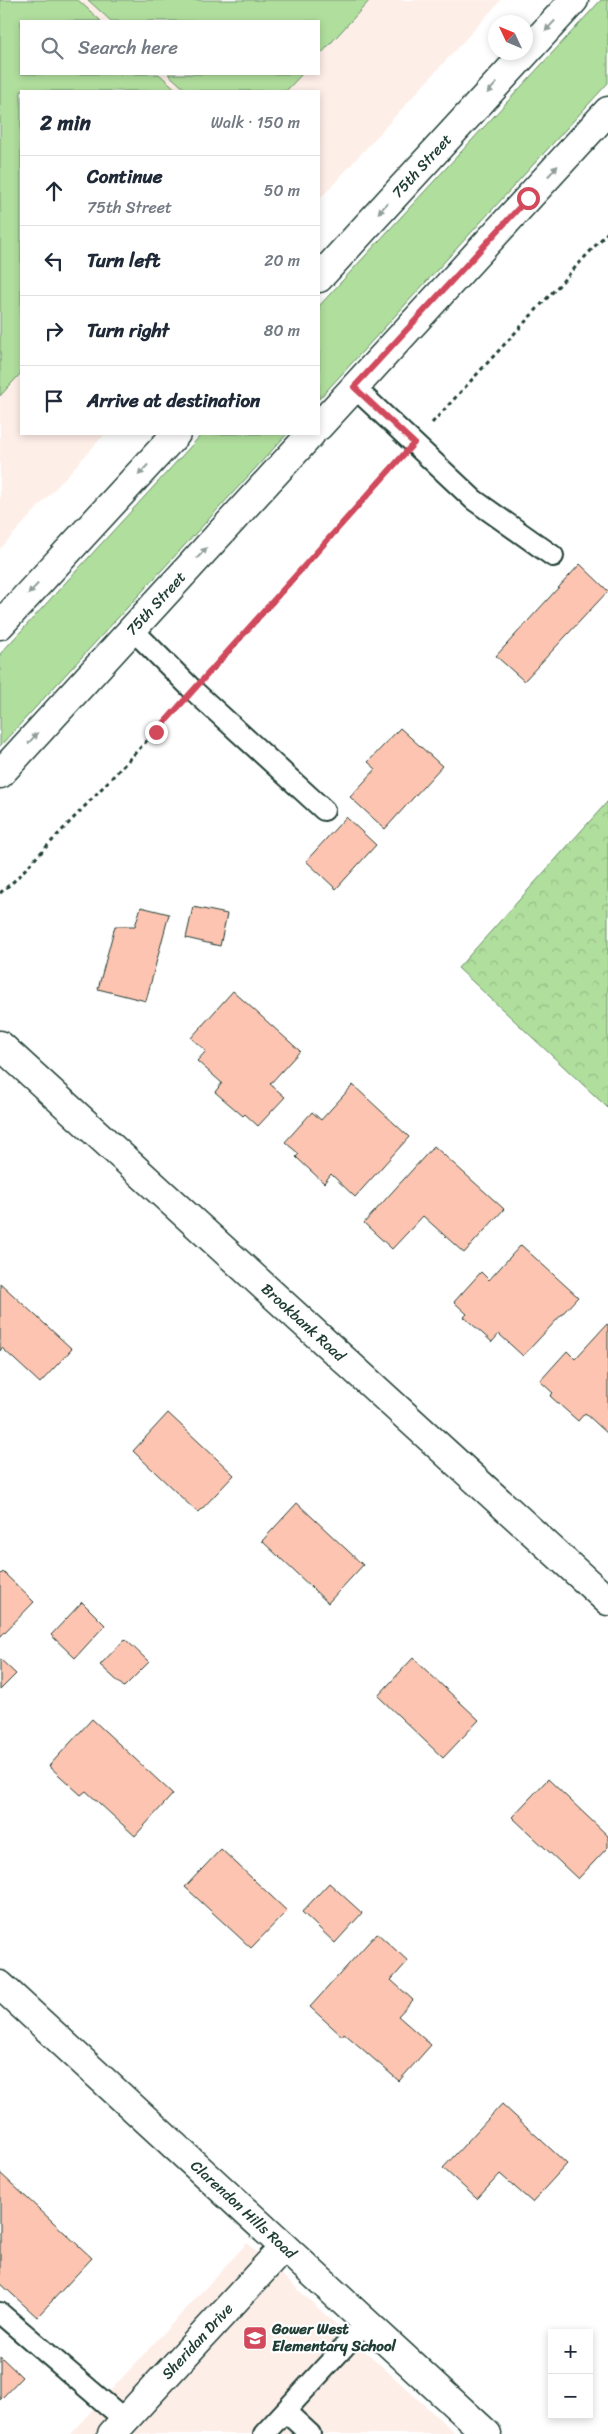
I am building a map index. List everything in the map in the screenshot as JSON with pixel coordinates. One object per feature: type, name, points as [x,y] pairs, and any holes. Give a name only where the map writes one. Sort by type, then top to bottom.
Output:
[{"type":"street","name":"75th Street","points":[[320,277],[574,0]]},
{"type":"street","points":[[320,425],[608,111]]},
{"type":"street","points":[[0,625],[175,435]]},
{"type":"street","name":"75th Street","points":[[0,774],[310,435]]},
{"type":"street","name":"Brookbank Road","points":[[0,1045],[608,1601]]},
{"type":"street","name":"Clarendon Hills Road","points":[[0,1985],[487,2434]]},
{"type":"street","name":"Sheridan Drive","points":[[118,2427],[284,2247]]},
{"type":"lane","points":[[354,387],[474,500],[553,556]]},
{"type":"lane","points":[[132,629],[194,691],[324,810]]},
{"type":"lane","points":[[0,2313],[118,2427]]},
{"type":"lane","points":[[264,2434],[366,2323]]},
{"type":"lane","points":[[285,2411],[310,2434]]},
{"type":"path","points":[[0,892],[20,874],[194,691],[414,443],[608,232]]},
{"type":"shaded area","points":[[0,0],[501,0],[320,199],[320,90],[20,90],[20,435],[104,435],[0,549]]},
{"type":"shaded area","name":"Gower West Elementary School","points":[[247,2243],[456,2434],[70,2434]]},
{"type":"green space","points":[[0,0],[78,0],[100,20],[20,20],[20,75],[160,75],[177,90],[20,90],[20,374],[0,396]]},
{"type":"green space","points":[[88,0],[370,0],[320,55],[320,20],[110,20]]},
{"type":"green space","points":[[601,0],[608,0],[608,83],[320,398],[320,305]]},
{"type":"green space","points":[[169,75],[301,75],[287,90],[186,90]]},
{"type":"green space","points":[[201,435],[286,435],[0,746],[0,654]]},
{"type":"green space","points":[[608,801],[608,1108],[458,968]]},
{"type":"building","points":[[580,564],[608,591],[524,681],[496,656]]},
{"type":"building","points":[[400,728],[442,766],[385,829],[350,797],[376,769],[368,762]]},
{"type":"building","points":[[346,817],[376,845],[336,889],[306,861]]},
{"type":"building","points":[[141,907],[169,914],[146,1001],[98,989],[115,926],[135,926]]},
{"type":"building","points":[[193,907],[227,914],[220,946],[186,938]]},
{"type":"building","points":[[233,991],[300,1051],[270,1084],[285,1097],[258,1126],[215,1092],[222,1083],[197,1061],[206,1051],[191,1038]]},
{"type":"building","points":[[353,1085],[409,1137],[355,1197],[331,1174],[324,1183],[296,1157],[299,1154],[285,1142],[312,1112],[321,1120]]},
{"type":"building","points":[[434,1146],[504,1209],[464,1253],[423,1216],[392,1249],[364,1223]]},
{"type":"building","points":[[521,1245],[578,1297],[523,1356],[499,1334],[492,1342],[464,1317],[467,1314],[454,1302],[481,1272],[489,1280]]},
{"type":"building","points":[[0,1283],[72,1349],[40,1383],[2,1348],[0,1351]]},
{"type":"building","points":[[607,1324],[608,1434],[585,1413],[578,1421],[550,1396],[553,1393],[540,1381],[567,1351],[575,1359]]},
{"type":"building","points":[[168,1413],[234,1475],[198,1513],[133,1451]]},
{"type":"building","points":[[297,1503],[363,1565],[328,1603],[262,1541]]},
{"type":"building","points":[[3,1572],[34,1602],[0,1637],[0,1575]]},
{"type":"building","points":[[82,1602],[105,1625],[75,1658],[51,1635]]},
{"type":"building","points":[[125,1639],[149,1662],[124,1687],[100,1665]]},
{"type":"building","points":[[413,1658],[479,1720],[443,1758],[378,1696]]},
{"type":"building","points":[[0,1659],[16,1674],[0,1690]]},
{"type":"building","points":[[92,1719],[173,1794],[135,1836],[86,1791],[81,1795],[49,1766]]},
{"type":"building","points":[[548,1779],[608,1836],[608,1847],[578,1879],[512,1817]]},
{"type":"building","points":[[221,1849],[287,1911],[251,1948],[185,1887]]},
{"type":"building","points":[[329,1883],[362,1913],[335,1943],[302,1912]]},
{"type":"building","points":[[377,1933],[408,1961],[391,1980],[413,2000],[398,2016],[431,2045],[399,2081],[344,2033],[342,2036],[310,2007]]},
{"type":"building","points":[[502,2104],[567,2164],[532,2202],[500,2174],[477,2199],[443,2168]]},
{"type":"building","points":[[0,2173],[92,2258],[37,2317],[0,2283]]},
{"type":"building","points":[[0,2356],[22,2377],[0,2400]]},
{"type":"place","name":"Gower West Elementary School","points":[[255,2338]]},
{"type":"route","points":[[156,732],[414,443],[354,387],[528,198]]}]
